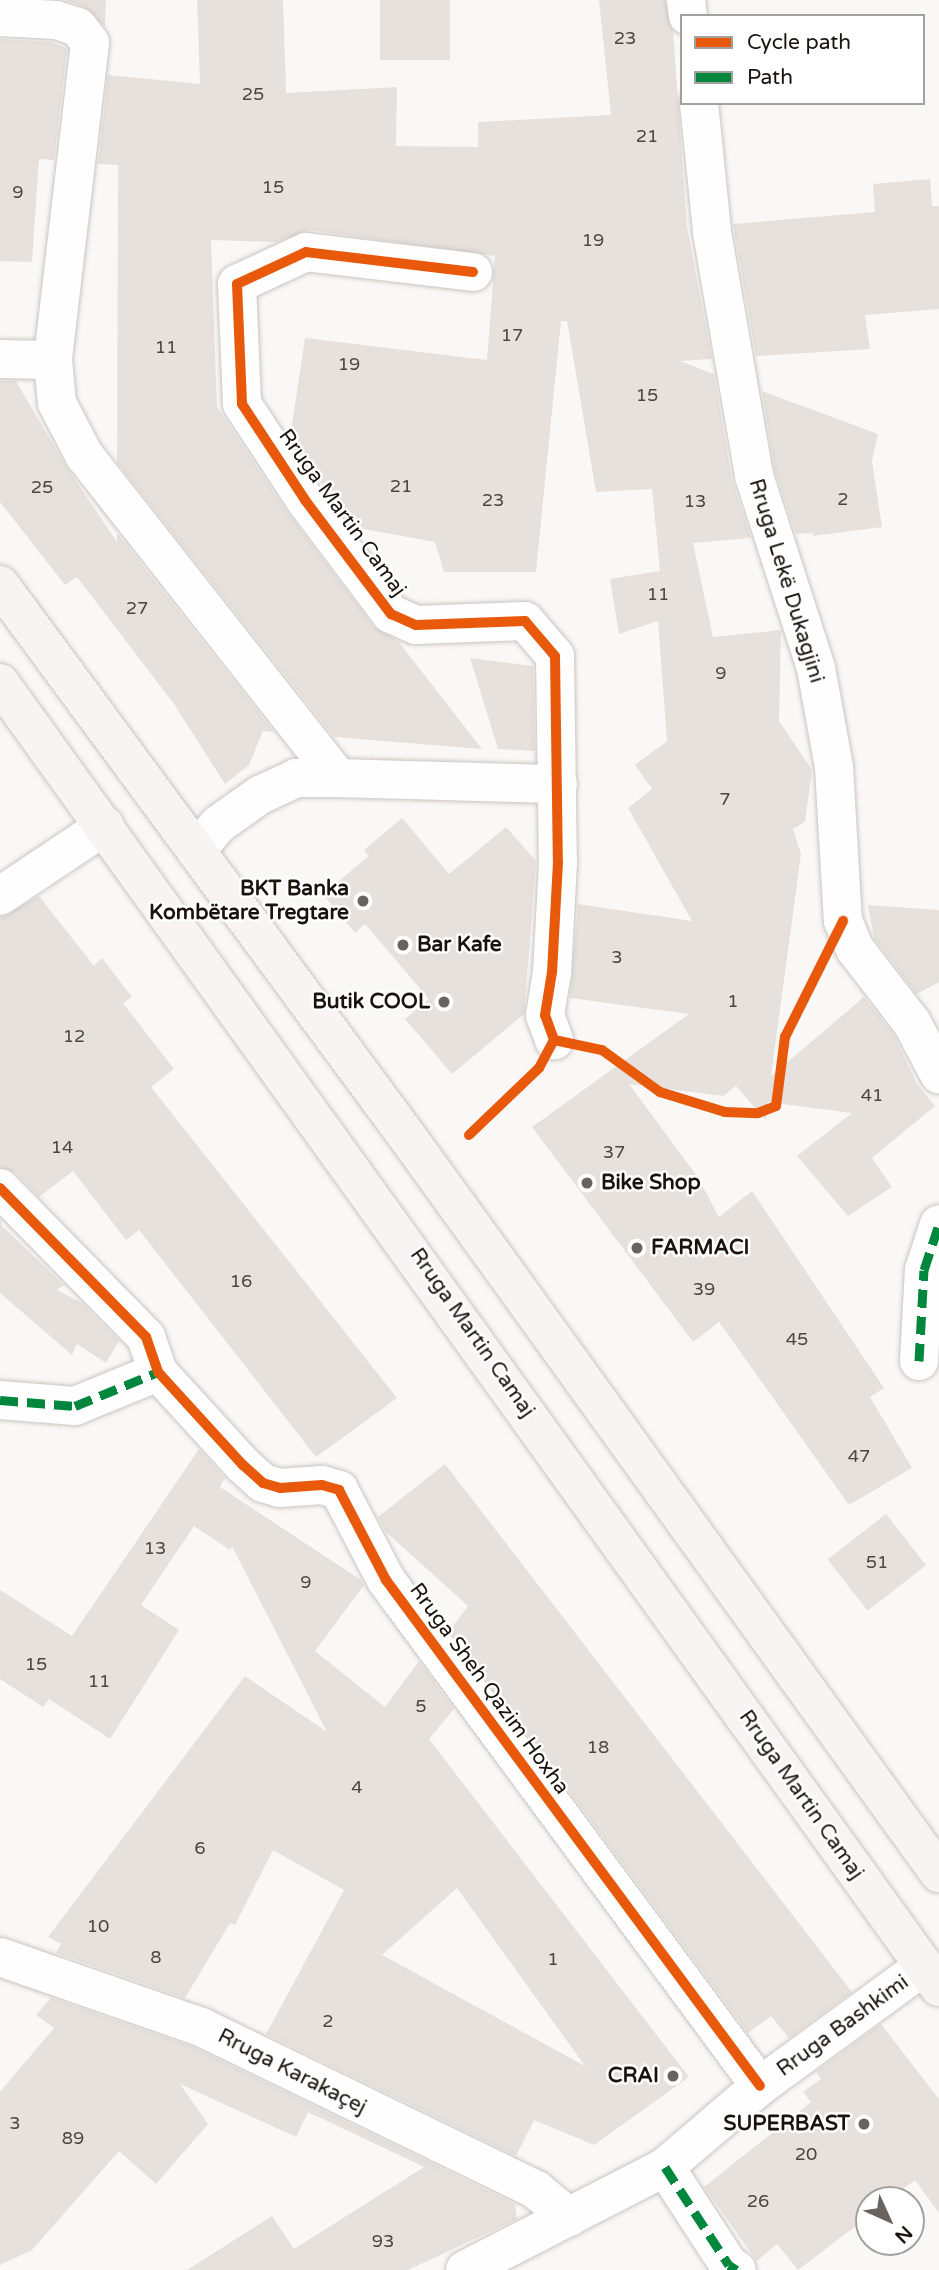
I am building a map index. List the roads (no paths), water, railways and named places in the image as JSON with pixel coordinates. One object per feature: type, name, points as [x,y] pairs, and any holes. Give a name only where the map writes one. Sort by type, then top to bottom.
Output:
[{"type":"main road","points":[[0,585],[939,1873]]},
{"type":"main road","name":"Rruga Martin Camaj","points":[[0,683],[931,1977]]},
{"type":"street","points":[[0,18],[56,20],[78,27],[90,43],[53,360],[57,403],[84,455],[338,778]]},
{"type":"street","name":"Rruga Lekë Dukagjini","points":[[699,105],[712,232],[754,476],[816,668],[834,767],[843,921],[855,949],[912,1023],[939,1074]]},
{"type":"street","name":"Rruga Martin Camaj","points":[[473,272],[306,252],[237,284],[242,404],[304,500],[391,614],[416,625],[524,621],[555,656],[558,784],[552,972],[545,1015],[554,1040]]},
{"type":"street","points":[[0,359],[53,360]]},
{"type":"street","points":[[195,851],[219,824],[260,795],[296,778],[558,784]]},
{"type":"street","points":[[0,896],[105,826]]},
{"type":"street","points":[[0,1188],[146,1337],[158,1372],[75,1406],[0,1400]]},
{"type":"street","points":[[919,1361],[924,1270],[939,1224]]},
{"type":"street","name":"Rruga Sheh Qazim Hoxha","points":[[158,1372],[263,1483],[280,1488],[322,1485],[339,1490],[386,1580],[760,2087]]},
{"type":"street","name":"Rruga Karakaçej","points":[[0,1957],[201,2027],[536,2190],[569,2217]]},
{"type":"street","name":"Rruga Bashkimi","points":[[464,2270],[665,2166],[760,2087],[931,1977]]},
{"type":"street","points":[[665,2166],[729,2265],[737,2270]]},
{"type":"place","name":"BKT Banka Kombëtare Tregtare","points":[[363,901]]},
{"type":"place","name":"Bar Kafe","points":[[403,945]]},
{"type":"place","name":"Butik COOL","points":[[444,1002]]},
{"type":"place","name":"Bike Shop","points":[[587,1183]]},
{"type":"place","name":"FARMACI","points":[[637,1248]]},
{"type":"place","name":"CRAI","points":[[673,2076]]},
{"type":"place","name":"SUPERBAST","points":[[864,2124]]}]
